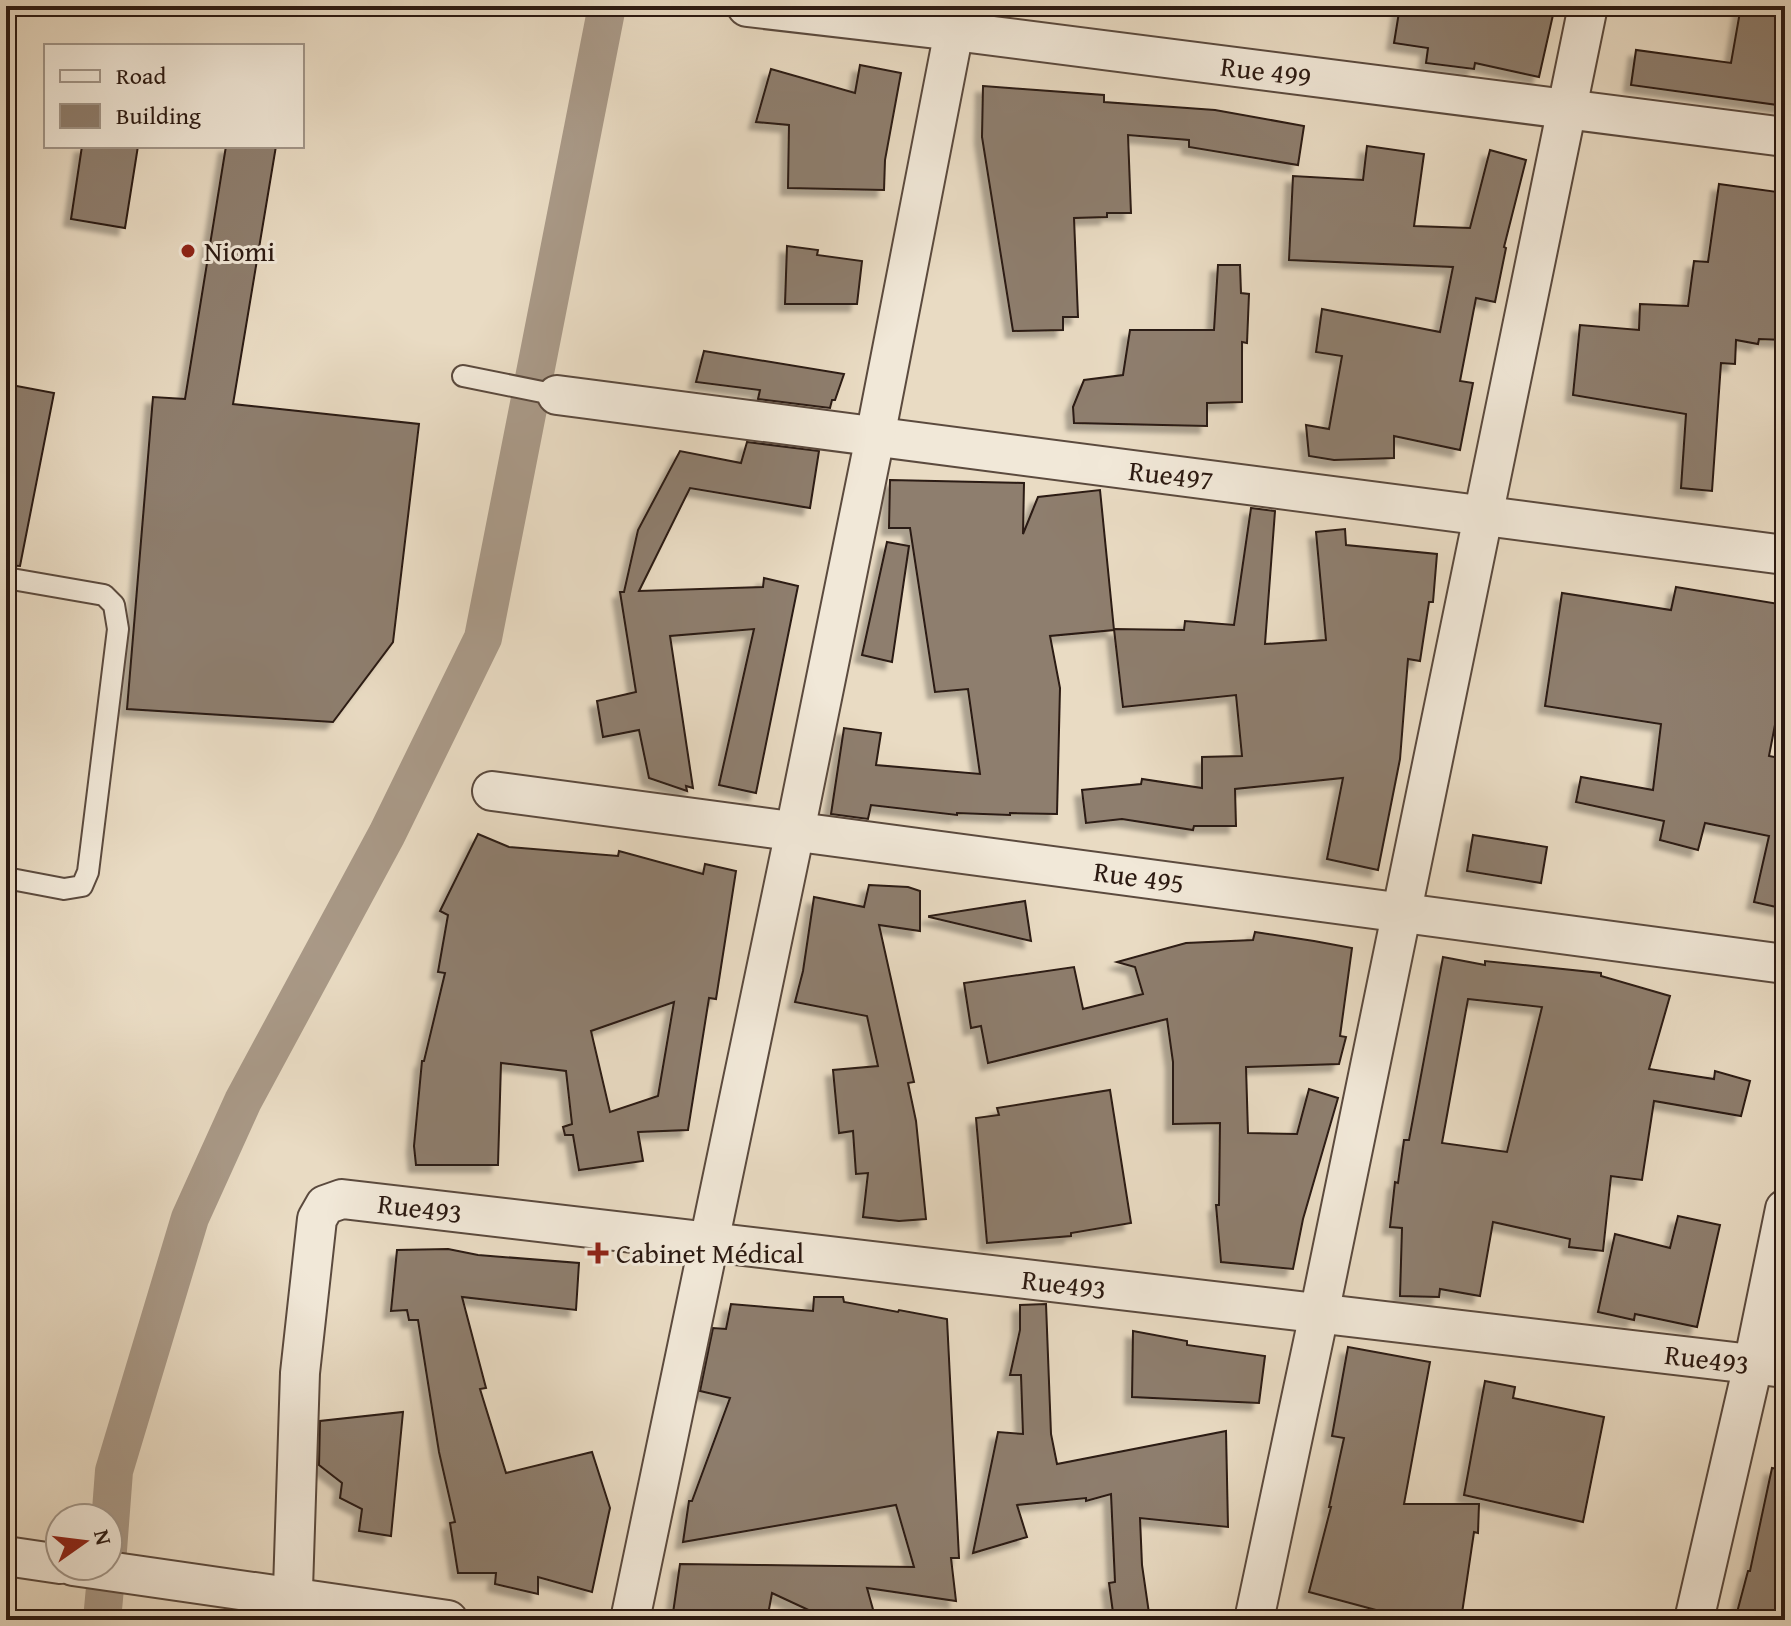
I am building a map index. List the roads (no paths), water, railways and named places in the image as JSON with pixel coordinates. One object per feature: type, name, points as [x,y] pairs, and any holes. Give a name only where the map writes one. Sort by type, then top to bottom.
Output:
[{"type":"street","points":[[1254,1620],[1588,6]]},
{"type":"street","name":"Rue 499","points":[[747,7],[955,19],[1566,109],[1785,137]]},
{"type":"street","points":[[630,1620],[875,437],[955,19]]},
{"type":"street","name":"Rue497","points":[[557,395],[1785,555]]},
{"type":"street","name":"Rue 495","points":[[492,791],[1785,964]]},
{"type":"street","name":"Rue493","points":[[280,1603],[317,1219],[325,1205],[342,1199],[1769,1366]]},
{"type":"street","points":[[1694,1620],[1769,1366],[1785,1209]]},
{"type":"street","points":[[6,1556],[44,1562]]},
{"type":"street","points":[[124,1575],[280,1603],[448,1620]]},
{"type":"lane","points":[[463,376],[557,395]]},
{"type":"lane","points":[[6,578],[104,595],[114,605],[118,629],[88,872],[82,886],[64,889],[6,878]]},
{"type":"waterway","points":[[112,1502],[114,1471],[190,1218],[243,1101],[387,834],[483,638],[607,6]]},
{"type":"waterway","points":[[102,1620],[106,1582]]},
{"type":"place","name":"Niomi","points":[[188,251]]},
{"type":"place","name":"Cabinet Médical","points":[[598,1253]]}]
